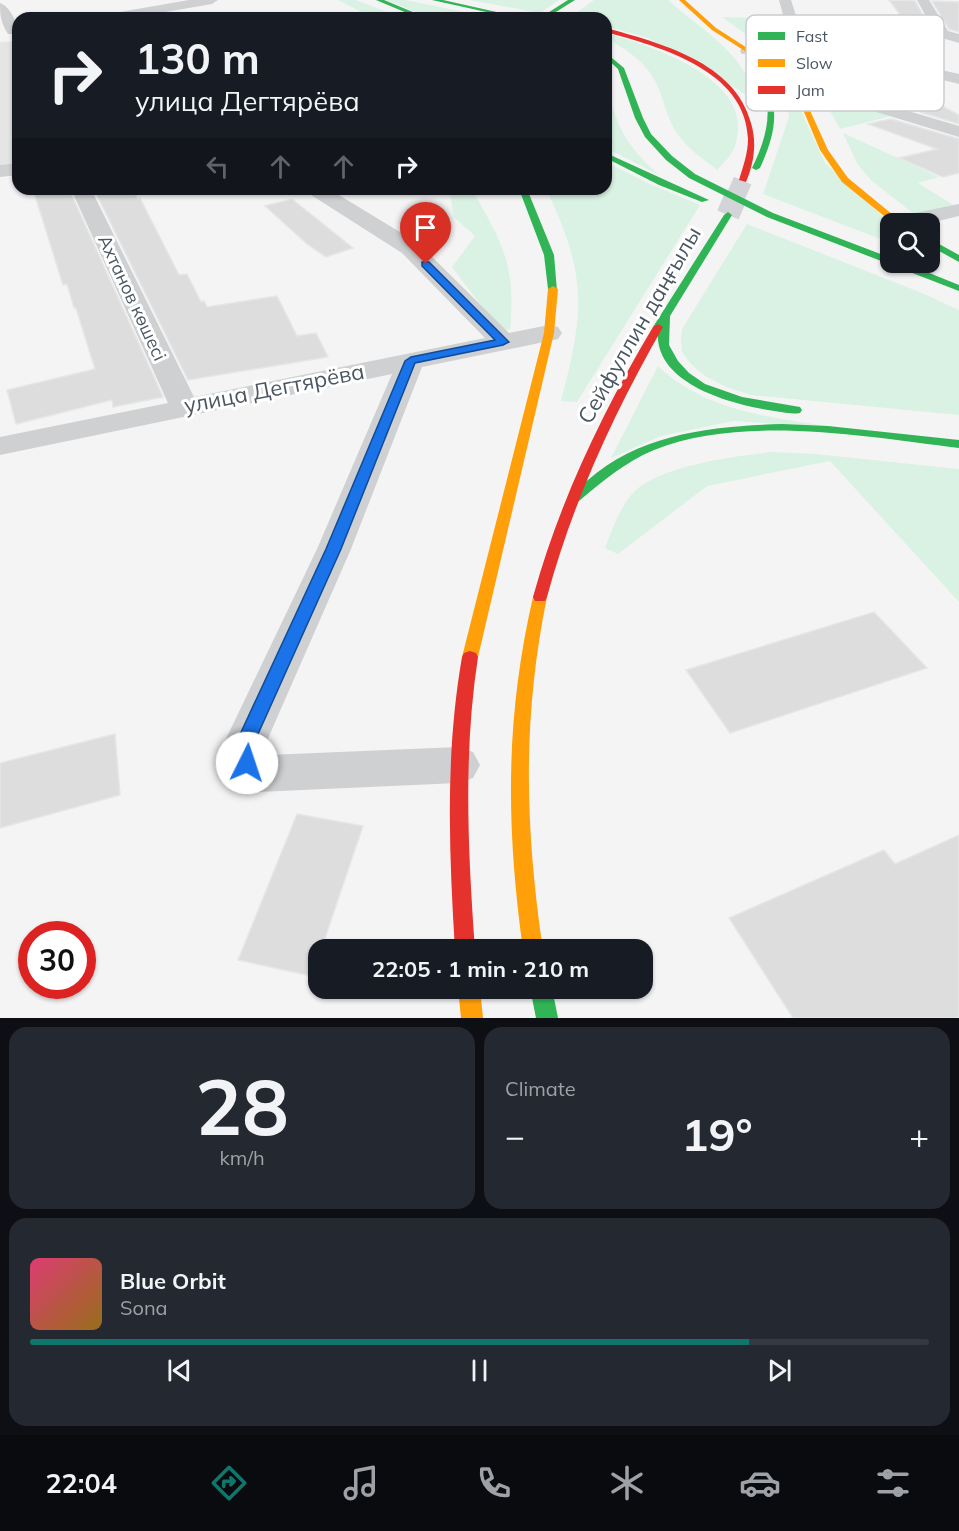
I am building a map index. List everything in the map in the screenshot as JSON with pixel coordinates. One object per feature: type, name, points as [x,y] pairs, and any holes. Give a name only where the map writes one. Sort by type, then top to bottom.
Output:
[{"type":"main road","points":[[379,0],[409,12]]},
{"type":"main road","points":[[435,0],[496,12]]},
{"type":"main road","points":[[550,12],[572,0]]},
{"type":"main road","points":[[682,0],[714,29],[746,50]]},
{"type":"main road","points":[[612,32],[662,47],[687,58],[706,69],[730,88],[746,112],[751,136],[746,181],[769,142],[775,111]]},
{"type":"main road","points":[[612,60],[621,68],[643,126],[656,146],[692,176],[792,224],[959,288]]},
{"type":"main road","points":[[807,111],[824,150],[844,180],[887,213]]},
{"type":"main road","points":[[612,158],[695,197],[746,214],[792,224]]},
{"type":"main road","points":[[516,195],[540,232]]},
{"type":"main road","points":[[464,939],[457,841],[458,765],[464,693],[475,632],[549,333],[553,286],[549,255],[525,195]]},
{"type":"main road","name":"Сейфуллин даңғылы","points":[[531,939],[525,909],[519,822],[520,726],[527,655],[540,594],[567,506],[597,438],[633,369],[728,215]]},
{"type":"main road","points":[[940,248],[959,259]]},
{"type":"main road","points":[[665,317],[662,334],[664,344],[674,364],[687,376],[729,397],[754,405],[813,411]]},
{"type":"main road","points":[[567,506],[592,480],[621,462],[686,436],[715,431],[771,427],[959,444]]},
{"type":"main road","points":[[470,999],[472,1018]]},
{"type":"main road","points":[[543,999],[547,1018]]},
{"type":"street","points":[[785,0],[789,15]]},
{"type":"street","points":[[923,0],[932,15]]},
{"type":"street","points":[[138,12],[187,2],[211,7]]},
{"type":"street","points":[[0,7],[10,32]]},
{"type":"street","points":[[944,34],[959,39]]},
{"type":"street","points":[[944,75],[959,79]]},
{"type":"street","points":[[889,111],[959,132]]},
{"type":"street","name":"Ахтанов көшесі","points":[[84,195],[184,406]]},
{"type":"street","points":[[325,195],[410,248],[503,342]]},
{"type":"street","points":[[940,214],[959,210]]},
{"type":"street","name":"улица Дегтярёва","points":[[0,446],[184,406],[549,333]]},
{"type":"street","points":[[411,361],[334,549],[245,743],[247,763],[258,774],[458,765]]},
{"type":"shaded area","points":[[12,41],[12,164],[0,165],[0,42]]},
{"type":"green space","points":[[338,0],[356,0],[387,12],[361,12]]},
{"type":"green space","points":[[386,0],[406,0],[463,12],[416,12]]},
{"type":"green space","points":[[470,0],[559,0],[541,12]]},
{"type":"green space","points":[[594,0],[668,0],[731,54],[746,76],[746,96],[648,38],[612,28],[612,12],[577,12]]},
{"type":"green space","points":[[722,17],[746,18],[746,34]]},
{"type":"green space","points":[[612,35],[645,45],[689,65],[709,78],[725,93],[735,111],[738,130],[733,150],[717,170],[680,138],[668,116],[655,80],[644,65],[612,42]]},
{"type":"green space","points":[[612,106],[619,125],[631,145],[659,175],[612,151]]},
{"type":"green space","points":[[788,111],[801,111],[825,163],[880,214],[880,239],[763,194],[789,117]]},
{"type":"green space","points":[[830,111],[881,111],[895,115],[840,129]]},
{"type":"green space","points":[[843,133],[939,177],[918,183],[955,206],[913,213],[872,181],[858,165]]},
{"type":"green space","points":[[612,165],[700,205],[577,402],[561,401],[575,342],[578,293],[569,245],[549,195],[612,195]]},
{"type":"green space","points":[[450,195],[475,195],[492,225],[509,271],[510,330],[499,329],[452,267],[475,236],[454,217]]},
{"type":"green space","points":[[747,224],[922,293],[959,310],[959,415],[751,395],[726,387],[705,376],[691,364],[682,352],[682,329]]},
{"type":"green space","points":[[658,366],[677,382],[721,404],[768,416],[840,428],[733,421],[661,436],[611,458]]},
{"type":"green space","points":[[772,452],[815,454],[959,469],[959,602],[830,461],[707,486],[618,554],[605,548],[625,503],[647,482],[663,474],[700,463]]},
{"type":"building","points":[[889,0],[915,1],[923,15],[900,15]]},
{"type":"building","points":[[932,1],[959,2],[959,32],[949,29],[944,21],[944,15],[940,15]]},
{"type":"building","points":[[944,107],[959,115],[959,124],[920,112],[944,111]]},
{"type":"building","points":[[891,119],[959,139],[959,173],[943,177],[899,158],[937,149],[868,124]]},
{"type":"building","points":[[35,195],[72,195],[163,397],[113,407],[112,400],[16,424],[7,390],[95,369],[67,284],[63,285]]},
{"type":"building","points":[[97,195],[136,195],[138,199],[140,198],[179,275],[187,274],[201,302],[204,301],[207,307],[277,296],[297,336],[316,333],[328,357],[188,380]]},
{"type":"building","points":[[292,199],[353,248],[326,257],[307,244],[265,206]]},
{"type":"building","points":[[874,612],[927,668],[730,733],[686,670]]},
{"type":"building","points":[[115,734],[120,795],[0,828],[0,763]]},
{"type":"building","points":[[297,814],[363,826],[325,939],[308,939],[308,975],[238,960]]},
{"type":"building","points":[[959,835],[959,1018],[793,1018],[729,918],[884,850],[895,864]]},
{"type":"tunnel","points":[[735,198],[743,180]]},
{"type":"tunnel","points":[[728,215],[736,196]]},
{"type":"traffic: fast","points":[[379,0],[409,12]]},
{"type":"traffic: fast","points":[[435,0],[492,12]]},
{"type":"traffic: fast","points":[[552,12],[572,0]]},
{"type":"traffic: fast","points":[[612,60],[621,68],[639,118],[648,135],[669,158],[692,176],[770,215],[959,288]]},
{"type":"traffic: fast","points":[[756,168],[769,137],[772,111]]},
{"type":"traffic: fast","points":[[612,158],[662,183],[705,200]]},
{"type":"traffic: fast","points":[[525,195],[549,255],[553,289]]},
{"type":"traffic: fast","points":[[658,327],[728,215]]},
{"type":"traffic: fast","points":[[940,248],[959,259]]},
{"type":"traffic: fast","points":[[665,317],[664,345],[673,362],[685,376],[701,386],[739,400],[796,410]]},
{"type":"traffic: fast","points":[[574,498],[613,466],[651,447],[692,435],[736,429],[782,428],[874,434],[959,444]]},
{"type":"traffic: fast","points":[[543,999],[547,1018]]},
{"type":"traffic: slow","points":[[682,0],[714,29],[746,49]]},
{"type":"traffic: slow","points":[[807,111],[824,150],[845,180],[886,213]]},
{"type":"traffic: slow","points":[[470,657],[549,333],[553,289]]},
{"type":"traffic: slow","points":[[532,939],[522,862],[518,773],[524,685],[540,597]]},
{"type":"traffic: slow","points":[[470,999],[472,1018]]},
{"type":"traffic: jam","points":[[612,32],[674,52],[716,76],[733,92],[745,111],[751,135],[750,152],[743,180]]},
{"type":"traffic: jam","points":[[540,597],[561,525],[574,491],[621,391],[658,327]]},
{"type":"traffic: jam","points":[[464,939],[458,840],[458,766],[464,693],[470,657]]},
{"type":"route","points":[[247,763],[245,743],[334,549],[411,361],[503,342],[426,264]]}]
